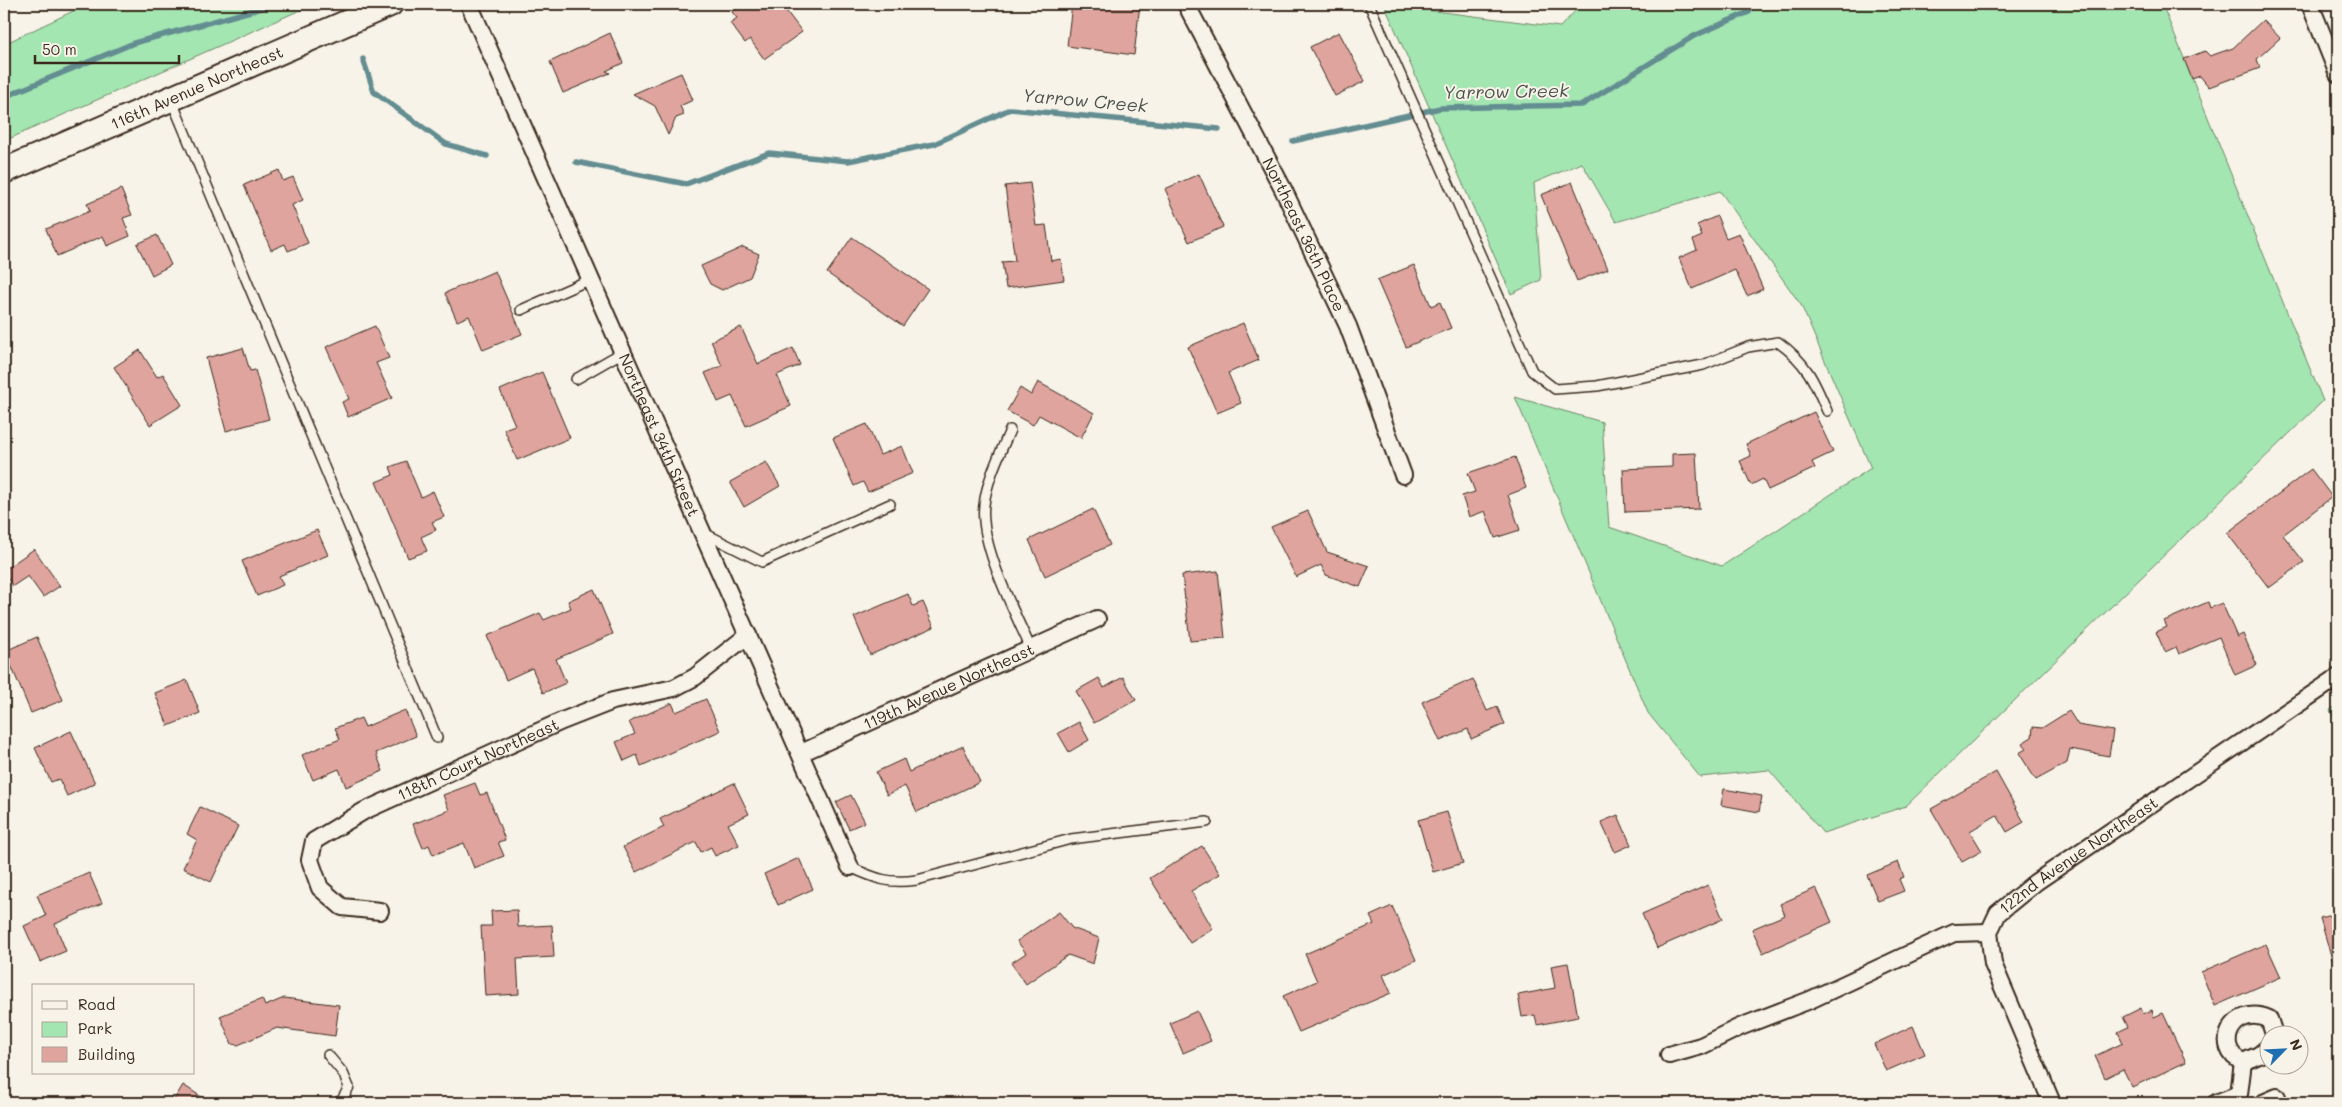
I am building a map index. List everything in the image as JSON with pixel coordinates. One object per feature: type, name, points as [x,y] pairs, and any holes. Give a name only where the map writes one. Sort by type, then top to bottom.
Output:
[{"type":"street","name":"116th Avenue Northeast","points":[[4,171],[390,4]]},
{"type":"street","name":"Northeast 34th Street","points":[[469,4],[850,867]]},
{"type":"street","name":"Northeast 36th Place","points":[[1186,4],[1283,189],[1348,326],[1402,475]]},
{"type":"street","points":[[2310,4],[2338,74]]},
{"type":"street","name":"119th Avenue Northeast","points":[[801,753],[1097,619]]},
{"type":"street","name":"118th Court Northeast","points":[[380,911],[342,907],[320,888],[310,860],[314,841],[364,811],[562,721],[613,701],[674,688],[695,677],[748,635]]},
{"type":"street","name":"122nd Avenue Northeast","points":[[1670,1055],[1701,1046],[1810,1000],[1954,933],[1989,932],[1998,913],[2036,882],[2338,677]]},
{"type":"street","points":[[1989,932],[1993,964],[2052,1103]]},
{"type":"street","points":[[2260,1054],[2244,1062],[2236,1059],[2229,1045],[2230,1030],[2233,1023],[2248,1015],[2259,1015],[2269,1019],[2271,1024]]},
{"type":"street","points":[[2216,1103],[2243,1098],[2244,1062]]},
{"type":"lane","points":[[1369,4],[1532,371],[1555,389],[1597,386],[1703,365],[1748,347],[1778,342],[1795,354],[1810,372],[1827,411]]},
{"type":"lane","points":[[171,99],[437,738]]},
{"type":"lane","points":[[521,310],[591,279]]},
{"type":"lane","points":[[576,379],[623,352]]},
{"type":"lane","points":[[1010,430],[988,487],[984,506],[984,522],[990,548],[1031,649]]},
{"type":"lane","points":[[704,533],[762,562],[890,504]]},
{"type":"lane","points":[[850,867],[871,877],[895,883],[917,880],[1071,839],[1207,822]]},
{"type":"lane","points":[[328,1055],[343,1073],[349,1086],[342,1100],[337,1103]]},
{"type":"green space","points":[[88,4],[314,4],[4,141],[4,44]]},
{"type":"green space","points":[[1384,4],[1418,4],[1419,9],[1560,27],[1582,4],[2162,4],[2323,401],[1906,806],[1823,833],[1769,770],[1700,777],[1648,713],[1515,397],[1602,422],[1609,527],[1722,566],[1871,468],[1801,305],[1720,191],[1616,222],[1582,163],[1534,183],[1541,280],[1511,294]]},
{"type":"green space","points":[[2338,705],[2338,728],[2330,710]]},
{"type":"building","points":[[742,4],[781,4],[802,32],[764,59],[750,39],[745,43],[730,23],[737,18],[732,12]]},
{"type":"building","points":[[1072,4],[1104,8],[1104,4],[1140,4],[1134,55],[1067,46]]},
{"type":"building","points":[[2263,20],[2280,38],[2257,59],[2260,68],[2209,87],[2200,76],[2192,79],[2184,59],[2205,51],[2210,56],[2233,48]]},
{"type":"building","points":[[1339,32],[1365,81],[1335,96],[1310,47]]},
{"type":"building","points":[[610,33],[623,63],[606,71],[610,73],[563,93],[550,62]]},
{"type":"building","points":[[681,73],[693,100],[680,106],[684,115],[676,118],[668,135],[655,106],[633,94]]},
{"type":"building","points":[[279,170],[283,181],[293,177],[303,200],[292,205],[308,243],[288,251],[285,244],[271,250],[244,185]]},
{"type":"building","points":[[1199,174],[1223,227],[1189,242],[1165,189]]},
{"type":"building","points":[[1572,182],[1608,269],[1577,281],[1541,195]]},
{"type":"building","points":[[1030,183],[1036,226],[1046,225],[1051,261],[1061,259],[1064,280],[1006,288],[1002,262],[1015,261],[1005,186]]},
{"type":"building","points":[[121,189],[132,215],[123,218],[130,236],[107,246],[103,236],[57,256],[46,229],[90,211],[87,204]]},
{"type":"building","points":[[1717,216],[1726,238],[1739,233],[1763,289],[1747,296],[1735,270],[1692,289],[1679,258],[1697,250],[1693,240],[1702,236],[1697,225]]},
{"type":"building","points":[[157,235],[171,265],[152,275],[137,244]]},
{"type":"building","points":[[852,237],[928,289],[903,326],[827,273]]},
{"type":"building","points":[[743,247],[759,254],[750,277],[722,290],[710,284],[701,266]]},
{"type":"building","points":[[1414,265],[1431,306],[1440,302],[1451,328],[1406,347],[1377,280]]},
{"type":"building","points":[[495,271],[522,334],[483,350],[469,316],[457,321],[445,293]]},
{"type":"building","points":[[1243,323],[1259,360],[1228,373],[1241,403],[1217,413],[1188,347]]},
{"type":"building","points":[[375,326],[389,358],[376,363],[392,398],[348,417],[342,402],[349,399],[326,347]]},
{"type":"building","points":[[741,327],[758,364],[793,348],[800,365],[777,375],[791,406],[746,426],[732,396],[718,402],[705,373],[722,366],[711,341]]},
{"type":"building","points":[[243,348],[250,371],[255,370],[269,419],[226,431],[206,358]]},
{"type":"building","points":[[140,350],[157,377],[163,374],[182,405],[150,425],[114,367]]},
{"type":"building","points":[[542,372],[570,438],[517,460],[504,429],[515,425],[500,390]]},
{"type":"building","points":[[1038,382],[1094,413],[1081,438],[1039,415],[1033,425],[1007,411],[1020,388],[1031,395]]},
{"type":"building","points":[[1814,412],[1833,452],[1812,462],[1815,468],[1768,490],[1763,479],[1751,485],[1740,461],[1751,456],[1746,444]]},
{"type":"building","points":[[867,424],[880,455],[902,446],[913,473],[868,492],[863,482],[854,486],[833,438]]},
{"type":"building","points":[[1696,453],[1699,509],[1625,512],[1623,469],[1672,467],[1672,454]]},
{"type":"building","points":[[1515,457],[1526,488],[1508,495],[1520,530],[1495,538],[1485,511],[1469,517],[1462,496],[1475,492],[1468,473]]},
{"type":"building","points":[[406,461],[421,497],[433,491],[444,517],[432,522],[436,530],[421,537],[427,551],[408,558],[376,482],[393,475],[390,467]]},
{"type":"building","points":[[766,462],[780,486],[744,507],[730,482]]},
{"type":"building","points":[[2311,469],[2332,497],[2283,535],[2304,562],[2269,588],[2227,533]]},
{"type":"building","points":[[1093,509],[1110,545],[1045,576],[1029,540]]},
{"type":"building","points":[[1308,511],[1327,552],[1369,566],[1360,587],[1326,575],[1321,565],[1296,577],[1271,527]]},
{"type":"building","points":[[317,530],[328,555],[279,576],[283,585],[257,596],[242,561]]},
{"type":"building","points":[[34,549],[60,586],[43,597],[28,576],[13,586],[4,574],[4,570]]},
{"type":"building","points":[[1218,571],[1225,638],[1190,641],[1182,575]]},
{"type":"building","points":[[594,589],[613,634],[556,659],[566,683],[543,693],[532,668],[506,680],[487,636],[540,613],[544,620],[571,608],[568,601]]},
{"type":"building","points":[[908,594],[913,606],[923,602],[934,627],[870,655],[854,617]]},
{"type":"building","points":[[2208,602],[2210,608],[2222,603],[2237,637],[2243,634],[2257,665],[2235,675],[2219,637],[2179,654],[2176,647],[2165,652],[2156,632],[2167,627],[2164,621]]},
{"type":"building","points":[[37,637],[63,700],[31,713],[5,651]]},
{"type":"building","points":[[1123,677],[1136,700],[1094,723],[1076,691],[1099,678],[1104,688]]},
{"type":"building","points":[[1473,679],[1487,711],[1497,707],[1505,724],[1471,739],[1468,729],[1440,741],[1422,702]]},
{"type":"building","points":[[187,680],[200,713],[168,726],[155,693]]},
{"type":"building","points":[[706,699],[720,731],[641,766],[637,755],[624,761],[616,742],[635,734],[629,722],[672,703],[676,712]]},
{"type":"building","points":[[405,710],[416,736],[376,753],[383,771],[346,787],[339,769],[313,780],[302,755],[340,739],[335,728],[361,718],[365,727]]},
{"type":"building","points":[[2069,711],[2078,725],[2113,731],[2109,756],[2070,749],[2067,763],[2036,780],[2019,753],[2026,749],[2022,743],[2032,737],[2033,727],[2042,728]]},
{"type":"building","points":[[1079,722],[1089,740],[1069,752],[1058,733]]},
{"type":"building","points":[[71,731],[95,783],[67,796],[59,779],[51,782],[35,748]]},
{"type":"building","points":[[963,746],[980,782],[917,812],[905,786],[887,795],[876,772],[904,759],[909,772]]},
{"type":"building","points":[[1996,772],[2024,822],[2007,832],[1997,815],[1970,831],[1982,851],[1962,862],[1931,809]]},
{"type":"building","points":[[475,783],[480,795],[487,793],[505,840],[498,842],[504,856],[474,868],[464,843],[433,855],[429,845],[423,848],[413,824],[449,810],[443,795]]},
{"type":"building","points":[[734,783],[749,814],[728,824],[739,845],[715,856],[711,847],[701,852],[696,842],[636,872],[623,847],[664,827],[660,819]]},
{"type":"building","points":[[1724,789],[1762,796],[1759,812],[1721,805]]},
{"type":"building","points":[[851,795],[865,822],[849,829],[836,802]]},
{"type":"building","points":[[200,807],[238,826],[211,882],[183,868],[197,840],[187,834]]},
{"type":"building","points":[[1447,812],[1463,863],[1433,872],[1418,820]]},
{"type":"building","points":[[1618,815],[1631,845],[1615,852],[1601,822]]},
{"type":"building","points":[[1202,846],[1220,874],[1191,891],[1213,929],[1190,943],[1150,878]]},
{"type":"building","points":[[799,858],[813,889],[778,905],[764,874]]},
{"type":"building","points":[[1898,862],[1904,877],[1899,879],[1904,891],[1878,901],[1867,875]]},
{"type":"building","points":[[89,873],[102,903],[55,924],[66,951],[40,962],[24,926],[46,916],[37,895]]},
{"type":"building","points":[[1708,885],[1723,919],[1657,948],[1642,914]]},
{"type":"building","points":[[1816,888],[1832,922],[1763,953],[1752,929],[1785,915],[1780,904]]},
{"type":"building","points":[[1392,906],[1416,960],[1383,975],[1391,993],[1299,1032],[1283,996],[1317,981],[1305,954],[1374,924],[1370,916]]},
{"type":"building","points":[[517,910],[518,927],[552,925],[554,957],[517,959],[519,994],[485,996],[481,926],[492,926],[491,911]]},
{"type":"building","points":[[1059,912],[1072,928],[1099,938],[1093,964],[1068,955],[1026,984],[1011,963],[1026,953],[1017,941]]},
{"type":"building","points":[[2338,913],[2338,965],[2334,966],[2320,918]]},
{"type":"building","points":[[2266,944],[2281,977],[2215,1006],[2201,972]]},
{"type":"building","points":[[1568,963],[1578,1017],[1537,1025],[1535,1015],[1522,1017],[1518,995],[1555,988],[1551,966]]},
{"type":"building","points":[[284,998],[339,1005],[335,1036],[277,1028],[238,1045],[232,1044],[220,1016],[262,999],[265,1006]]},
{"type":"building","points":[[2141,1008],[2143,1014],[2152,1010],[2154,1017],[2163,1013],[2186,1062],[2132,1087],[2123,1069],[2105,1078],[2095,1056],[2123,1043],[2118,1032],[2128,1027],[2123,1017]]},
{"type":"building","points":[[1197,1011],[1211,1041],[1183,1053],[1170,1023]]},
{"type":"building","points":[[1913,1026],[1925,1054],[1886,1071],[1874,1044]]},
{"type":"building","points":[[183,1085],[211,1103],[172,1103]]},
{"type":"waterway","name":"Yarrow Creek","points":[[4,97],[134,43],[276,4]]},
{"type":"waterway","name":"Yarrow Creek","points":[[1293,141],[1440,108],[1582,105],[1694,36],[1749,12],[1754,4]]},
{"type":"waterway","name":"Yarrow Creek","points":[[363,59],[374,92],[446,144],[487,156]]},
{"type":"waterway","name":"Yarrow Creek","points":[[576,162],[686,184],[769,153],[848,161],[934,144],[1010,109],[1219,129]]}]
